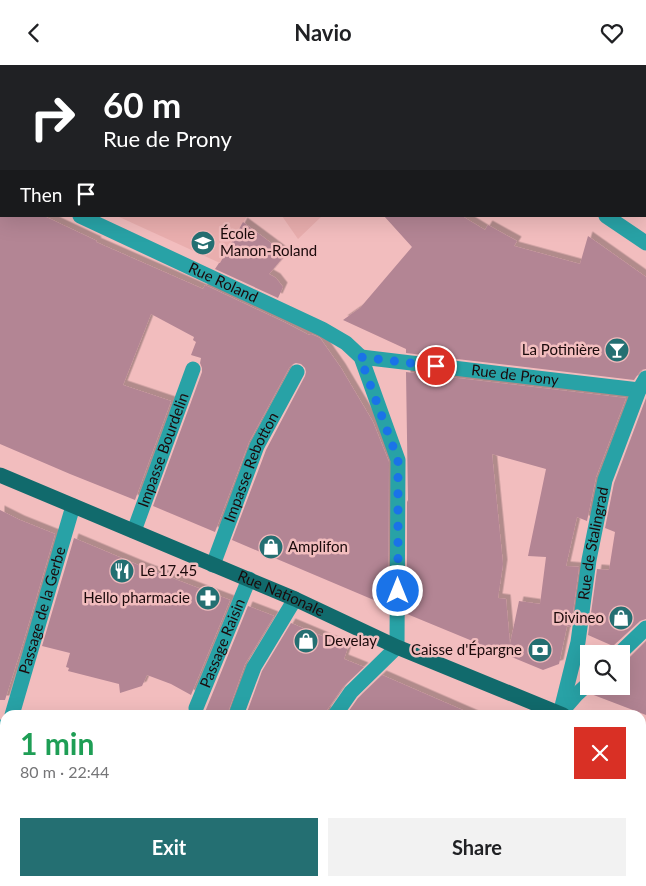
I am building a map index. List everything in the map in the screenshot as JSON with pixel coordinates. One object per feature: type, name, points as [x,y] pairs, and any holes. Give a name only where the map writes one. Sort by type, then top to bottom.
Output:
[{"type":"main road","name":"Rue Nationale","points":[[0,475],[249,579],[397,647],[549,710]]},
{"type":"street","name":"Rue Roland","points":[[83,217],[322,329],[346,343],[360,357]]},
{"type":"street","points":[[607,217],[646,243]]},
{"type":"street","points":[[338,710],[351,692],[397,647],[398,460],[360,357]]},
{"type":"street","name":"Rue de Prony","points":[[360,357],[642,384]]},
{"type":"street","name":"Impasse Bourdelin","points":[[134,531],[193,369]]},
{"type":"street","name":"Impasse Rebotton","points":[[213,565],[257,446],[296,372]]},
{"type":"street","name":"Rue de Stalingrad","points":[[562,710],[578,642],[589,560],[605,480],[642,384]]},
{"type":"street","name":"Passage de la Gerbe","points":[[13,710],[73,506]]},
{"type":"street","name":"Passage Raisin","points":[[196,708],[249,579]]},
{"type":"street","points":[[238,710],[254,667],[294,599]]},
{"type":"street","points":[[628,645],[646,628]]},
{"type":"street","points":[[565,710],[580,691]]},
{"type":"shaded area","name":"École Manon-Roland","points":[[119,217],[246,217],[220,263]]},
{"type":"shaded area","points":[[283,217],[321,217],[298,239]]},
{"type":"building","points":[[0,217],[46,217],[96,242],[203,289],[205,285],[309,335],[320,338],[341,368],[373,422],[389,462],[388,606],[232,540],[266,450],[305,376],[305,368],[301,364],[293,364],[289,368],[249,442],[215,532],[153,506],[202,368],[201,358],[191,355],[196,342],[193,340],[194,337],[151,314],[123,385],[171,401],[135,500],[0,444]]},
{"type":"building","points":[[385,217],[464,217],[485,230],[488,225],[517,241],[514,246],[580,264],[588,236],[646,277],[646,369],[641,370],[634,380],[406,353],[406,349],[343,320],[360,308],[412,247]]},
{"type":"building","points":[[243,222],[286,254],[269,274],[276,278],[283,287],[278,298],[215,269]]},
{"type":"building","points":[[406,372],[626,398],[596,477],[587,521],[577,517],[566,566],[579,567],[571,627],[567,626],[559,664],[543,670],[407,614],[407,500],[408,502]],"holes":[[[492,454],[546,469],[528,556],[546,557],[540,604],[519,601],[510,644],[506,599],[498,598],[503,564]]]},
{"type":"building","points":[[646,398],[646,619],[640,621],[614,645],[611,645],[588,635],[597,569],[609,570],[615,532],[605,528],[614,483]]},
{"type":"building","points":[[0,510],[55,534],[5,700],[0,700]]},
{"type":"building","points":[[74,538],[230,600],[191,695],[171,684],[147,675],[142,686],[120,693],[119,684],[68,671],[69,668],[66,667],[70,653],[42,646]]},
{"type":"building","points":[[248,606],[274,616],[245,664],[229,710],[206,710]]},
{"type":"building","points":[[291,623],[348,647],[344,659],[364,667],[343,687],[327,710],[248,710],[262,671]]},
{"type":"building","points":[[646,641],[646,710],[633,710],[594,695],[630,695],[630,657]]},
{"type":"building","points":[[382,675],[462,710],[350,710],[358,698]]},
{"type":"place","name":"École Manon-Roland","points":[[203,243]]},
{"type":"place","name":"La Potinière","points":[[617,350]]},
{"type":"place","name":"Amplifon","points":[[271,547]]},
{"type":"place","name":"Le 17.45","points":[[122,571]]},
{"type":"place","name":"Hello pharmacie","points":[[208,598]]},
{"type":"place","name":"Divineo","points":[[621,618]]},
{"type":"place","name":"Develay","points":[[306,641]]},
{"type":"place","name":"Caisse d'Épargne","points":[[540,650]]},
{"type":"route","points":[[398,591],[398,460],[360,357],[436,366]]}]
